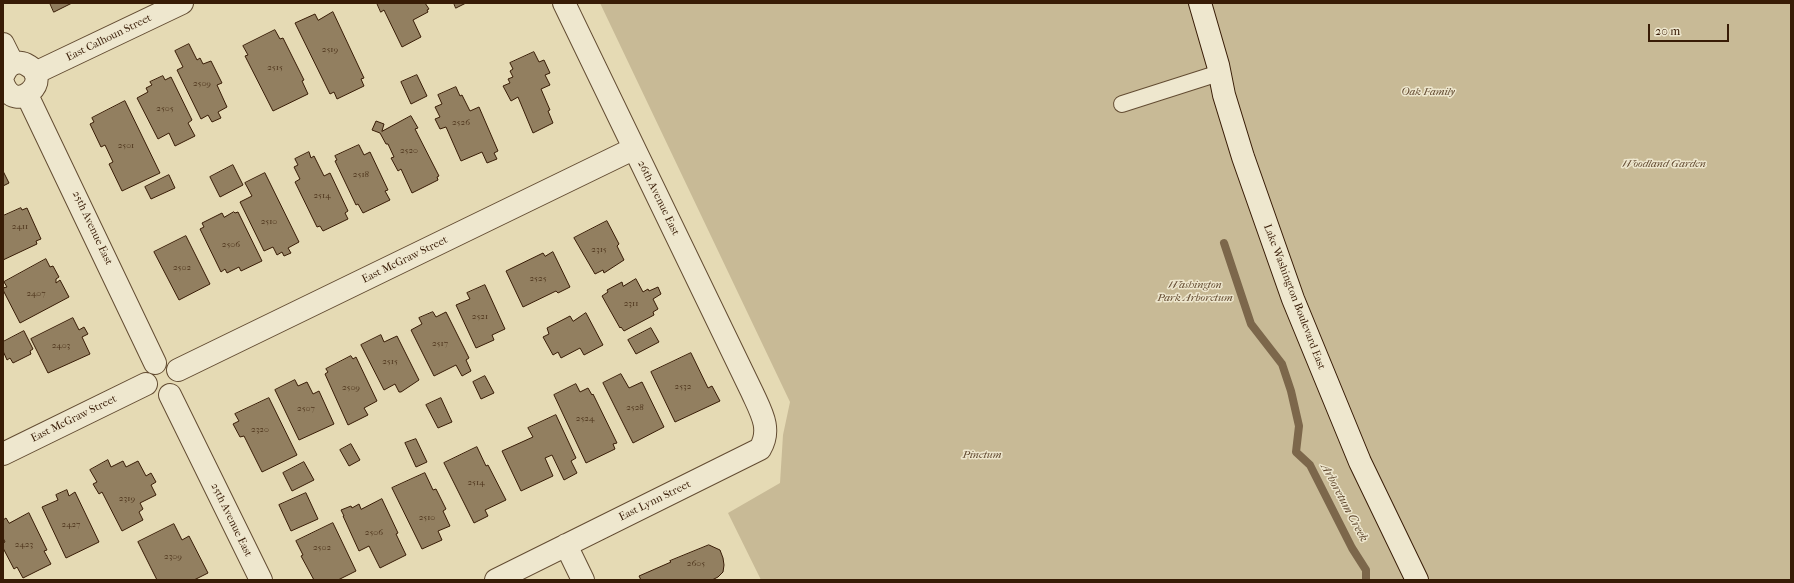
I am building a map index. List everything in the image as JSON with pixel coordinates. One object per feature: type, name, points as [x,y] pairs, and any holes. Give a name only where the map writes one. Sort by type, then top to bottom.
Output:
[{"type":"street","name":"East Calhoun Street","points":[[35,73],[182,3]]},
{"type":"street","name":"26th Avenue East","points":[[564,3],[633,149],[752,392]]},
{"type":"street","name":"Lake Washington Boulevard East","points":[[1200,3],[1224,94],[1243,157],[1293,299],[1360,462],[1417,580]]},
{"type":"street","points":[[3,44],[5,80],[13,95],[18,97],[27,94],[36,86],[35,73],[24,63],[5,80]]},
{"type":"street","name":"25th Avenue East","points":[[27,94],[155,363]]},
{"type":"street","name":"East McGraw Street","points":[[178,370],[633,149]]},
{"type":"street","points":[[166,362],[172,364],[178,370],[180,380],[179,385],[170,395],[161,397],[155,395],[146,384],[146,372],[155,363],[166,362]]},
{"type":"street","name":"East McGraw Street","points":[[3,454],[146,384]]},
{"type":"street","name":"East Lynn Street","points":[[496,580],[760,449],[766,437],[764,417],[752,392]]},
{"type":"street","name":"25th Avenue East","points":[[170,395],[261,580]]},
{"type":"street","points":[[566,545],[583,580]]},
{"type":"lane","points":[[1122,104],[1219,74]]},
{"type":"green space","name":"Washington Park Arboretum","points":[[600,3],[1791,3],[1791,580],[761,580],[728,513],[780,483],[783,435],[790,402]]},
{"type":"building","points":[[50,3],[72,3],[54,12]]},
{"type":"building","points":[[377,3],[425,3],[429,9],[427,10],[428,12],[413,20],[421,37],[402,47],[384,10],[381,12]]},
{"type":"building","points":[[454,3],[466,3],[456,8]]},
{"type":"building","points":[[333,12],[364,78],[361,79],[364,86],[337,99],[334,92],[330,94],[295,23],[315,14],[318,20]]},
{"type":"building","points":[[275,30],[280,39],[283,38],[304,80],[302,81],[308,94],[273,111],[245,56],[248,55],[243,46]]},
{"type":"building","points":[[189,44],[197,60],[200,58],[203,64],[211,61],[222,83],[217,85],[227,107],[218,112],[221,118],[212,122],[208,115],[201,119],[177,70],[183,67],[175,51]]},
{"type":"building","points":[[534,52],[539,62],[544,60],[550,73],[545,75],[550,85],[541,89],[550,110],[548,111],[553,123],[533,133],[518,97],[511,101],[503,86],[510,83],[508,79],[513,77],[510,71],[513,69],[510,63]]},
{"type":"building","points":[[417,75],[427,96],[411,104],[401,82]]},
{"type":"building","points":[[163,76],[165,80],[171,77],[192,120],[188,123],[195,136],[175,146],[169,133],[158,139],[137,98],[148,92],[146,88],[152,85],[150,82]]},
{"type":"building","points":[[456,87],[470,111],[479,107],[498,151],[494,153],[497,159],[487,163],[482,152],[461,161],[446,127],[440,129],[435,119],[440,117],[435,107],[442,104],[438,95]]},
{"type":"building","points":[[125,101],[160,173],[122,191],[109,164],[113,162],[105,145],[101,147],[90,124],[94,122],[92,118]]},
{"type":"building","points":[[411,116],[418,128],[415,129],[439,176],[437,177],[438,180],[412,193],[401,169],[398,171],[391,158],[394,157],[388,144],[386,144],[380,133],[372,130],[376,121],[384,124],[382,131]]},
{"type":"building","points":[[359,145],[364,155],[370,152],[388,190],[385,191],[390,200],[363,213],[358,204],[356,205],[335,161],[337,160],[335,156]]},
{"type":"building","points":[[309,152],[311,158],[314,156],[324,176],[330,173],[348,211],[345,213],[348,219],[323,231],[320,226],[317,227],[295,182],[300,179],[294,167],[298,165],[295,159]]},
{"type":"building","points":[[233,165],[243,185],[220,197],[210,177]]},
{"type":"building","points":[[3,171],[9,183],[3,186]]},
{"type":"building","points":[[265,173],[299,242],[288,248],[291,253],[284,256],[282,252],[277,255],[273,247],[264,251],[240,202],[252,196],[245,183]]},
{"type":"building","points":[[169,175],[175,188],[151,199],[145,187]]},
{"type":"building","points":[[21,208],[22,210],[27,208],[41,239],[36,241],[37,244],[3,260],[3,216]]},
{"type":"building","points":[[234,212],[238,212],[262,261],[241,271],[239,267],[227,273],[225,269],[221,272],[200,229],[204,227],[202,223],[222,213],[224,217]]},
{"type":"building","points":[[607,221],[619,244],[617,246],[624,260],[604,273],[603,270],[595,274],[574,238]]},
{"type":"building","points":[[186,236],[210,284],[179,300],[154,252]]},
{"type":"building","points":[[553,252],[570,287],[558,293],[556,291],[523,307],[506,271],[543,253],[545,256]]},
{"type":"building","points":[[46,259],[50,267],[53,266],[59,277],[56,279],[56,283],[60,280],[69,297],[20,323],[3,290],[3,288],[7,287],[4,282]]},
{"type":"building","points":[[636,279],[643,292],[648,289],[649,291],[658,287],[661,294],[653,299],[658,309],[653,312],[654,315],[624,331],[621,327],[620,328],[602,296],[608,292],[607,290],[622,282],[623,286]]},
{"type":"building","points":[[485,285],[505,329],[492,335],[494,340],[476,348],[456,305],[470,299],[467,293]]},
{"type":"building","points":[[433,312],[436,317],[446,312],[469,358],[466,360],[471,371],[462,376],[456,365],[434,376],[411,330],[422,324],[419,318]]},
{"type":"building","points":[[586,313],[603,345],[584,355],[580,348],[561,358],[558,352],[553,355],[543,337],[549,334],[547,328],[570,316],[573,321]]},
{"type":"building","points":[[73,318],[79,330],[84,327],[88,334],[82,337],[90,354],[48,373],[31,339]]},
{"type":"building","points":[[651,328],[659,342],[636,354],[628,340]]},
{"type":"building","points":[[24,331],[33,349],[30,351],[31,354],[13,363],[10,358],[7,360],[3,351],[3,342]]},
{"type":"building","points":[[381,335],[384,342],[397,336],[419,380],[401,392],[399,392],[395,384],[384,390],[361,345]]},
{"type":"building","points":[[691,353],[708,388],[712,386],[720,401],[675,422],[651,372]]},
{"type":"building","points":[[351,356],[353,359],[356,357],[377,401],[364,408],[368,415],[348,425],[325,374],[328,372],[326,369]]},
{"type":"building","points":[[621,374],[629,388],[642,382],[664,427],[633,443],[603,383]]},
{"type":"building","points":[[485,376],[494,393],[481,399],[473,382]]},
{"type":"building","points":[[295,380],[298,386],[307,382],[313,394],[319,391],[334,424],[299,440],[275,390]]},
{"type":"building","points":[[576,384],[580,392],[588,388],[592,395],[593,394],[617,443],[613,444],[615,449],[586,463],[554,395]]},
{"type":"building","points":[[269,398],[297,455],[262,472],[244,436],[240,437],[233,424],[239,421],[235,414]]},
{"type":"building","points":[[441,398],[452,422],[438,428],[426,405]]},
{"type":"building","points":[[556,415],[576,458],[571,461],[577,473],[564,480],[552,455],[545,458],[553,476],[521,491],[502,451],[533,437],[528,428]]},
{"type":"building","points":[[416,439],[427,462],[416,467],[405,443]]},
{"type":"building","points":[[351,444],[360,460],[349,466],[340,450]]},
{"type":"building","points":[[477,447],[486,466],[488,465],[506,500],[485,510],[488,516],[474,523],[444,463]]},
{"type":"building","points":[[108,460],[111,467],[123,461],[126,467],[138,461],[146,476],[151,473],[156,482],[151,485],[156,495],[140,503],[143,509],[139,512],[143,520],[122,531],[102,492],[99,494],[93,484],[97,482],[90,470]]},
{"type":"building","points":[[304,462],[314,480],[292,491],[283,473]]},
{"type":"building","points":[[425,473],[433,490],[436,489],[446,509],[443,511],[450,526],[438,531],[442,540],[422,549],[392,488]]},
{"type":"building","points":[[67,490],[69,496],[75,492],[99,542],[66,558],[42,507],[58,500],[56,495]]},
{"type":"building","points":[[306,493],[318,519],[291,531],[279,505]]},
{"type":"building","points":[[382,499],[398,533],[396,534],[406,555],[380,568],[369,546],[359,551],[341,510],[351,506],[352,508],[359,504],[361,509]]},
{"type":"building","points":[[29,513],[47,550],[44,551],[51,564],[23,578],[17,567],[14,569],[3,548],[3,543],[5,542],[3,538],[3,520],[6,518],[9,523]]},
{"type":"building","points":[[333,523],[356,571],[338,580],[314,580],[301,556],[303,555],[296,541]]},
{"type":"building","points":[[174,524],[182,540],[189,536],[208,573],[194,580],[157,580],[138,542]]},
{"type":"building","points":[[709,545],[720,550],[724,565],[723,572],[712,580],[641,580],[639,576],[671,562],[670,561]]},
{"type":"waterway","name":"Arboretum Creek","points":[[1224,243],[1251,324],[1282,364],[1291,391],[1299,426],[1296,452],[1310,465],[1352,548],[1366,570],[1366,580]]},
{"type":"park label","name":"Oak Family","points":[[1428,92]]},
{"type":"park label","name":"Woodland Garden","points":[[1664,164]]},
{"type":"park label","name":"Pinetum","points":[[982,455]]}]
